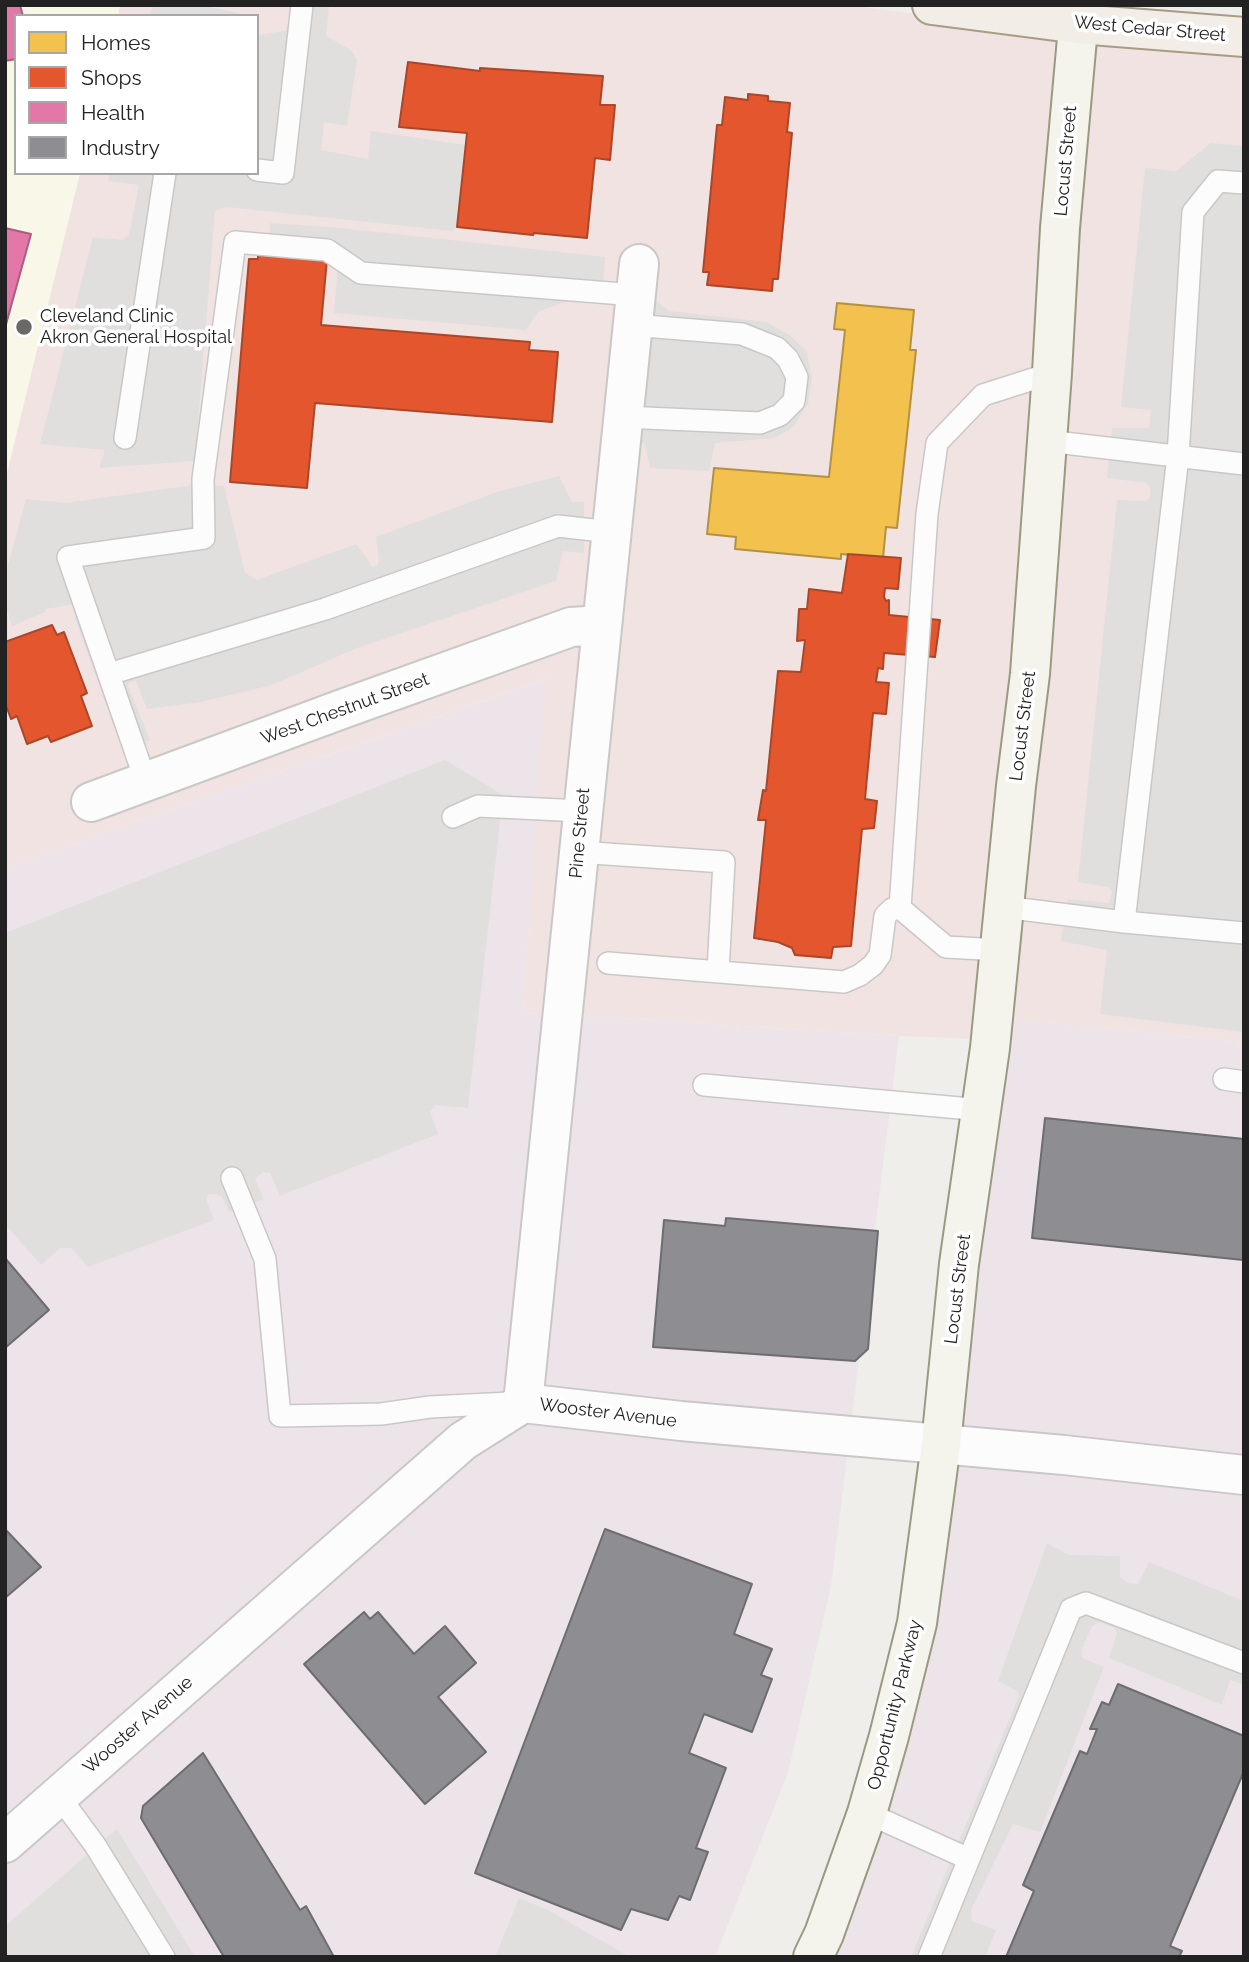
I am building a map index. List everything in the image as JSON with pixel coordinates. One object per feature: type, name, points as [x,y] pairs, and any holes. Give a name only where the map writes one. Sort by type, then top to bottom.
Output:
[{"type":"main road","name":"West Cedar Street","points":[[932,5],[1080,14],[1244,37]]},
{"type":"main road","name":"Locust Street","points":[[941,1444],[960,1264],[990,1048],[1030,674],[1060,228],[1080,14]]},
{"type":"main road","name":"Opportunity Parkway","points":[[813,1957],[824,1934],[867,1813],[890,1736],[917,1623],[941,1444]]},
{"type":"street","name":"Pine Street","points":[[523,1403],[636,295]]},
{"type":"street","name":"West Chestnut Street","points":[[91,802],[571,627],[601,625]]},
{"type":"street","name":"Wooster Avenue","points":[[5,1843],[463,1441],[523,1403],[681,1421],[1244,1475]]},
{"type":"lane","points":[[259,170],[283,173],[302,5]]},
{"type":"lane","points":[[125,438],[165,175]]},
{"type":"lane","points":[[1124,922],[1178,456],[1193,212],[1218,181],[1244,183]]},
{"type":"lane","points":[[146,782],[68,557],[204,538],[203,479],[235,242],[327,250],[361,272],[636,295],[777,348],[788,359],[797,377],[794,401],[780,415],[760,423],[622,417]]},
{"type":"lane","points":[[900,908],[927,514],[937,443],[983,395],[1052,373]]},
{"type":"lane","points":[[1047,441],[1244,464]]},
{"type":"lane","points":[[109,674],[325,609],[558,526],[611,531]]},
{"type":"lane","points":[[453,817],[478,806],[582,811]]},
{"type":"lane","points":[[578,852],[724,862],[718,971]]},
{"type":"lane","points":[[1004,907],[1244,933]]},
{"type":"lane","points":[[608,963],[844,982],[873,965],[880,955],[885,916],[892,909],[900,908],[946,947],[1000,950]]},
{"type":"lane","points":[[704,1085],[982,1110]]},
{"type":"lane","points":[[232,1178],[265,1259],[280,1416],[381,1414],[430,1408],[523,1403]]},
{"type":"lane","points":[[929,1957],[1071,1609],[1086,1603],[1244,1662]]},
{"type":"lane","points":[[58,1795],[95,1845],[164,1957]]},
{"type":"lane","points":[[867,1813],[969,1859]]},
{"type":"shaded area","name":"Cleveland Clinic Akron General Hospital","points":[[5,5],[120,5],[118,14],[14,14],[14,175],[80,175],[5,481]]},
{"type":"shaded area","points":[[120,5],[849,5],[1066,34],[979,1039],[523,1012],[545,679],[5,868],[5,481],[80,175],[259,175],[259,14],[118,14]]},
{"type":"shaded area","points":[[153,5],[200,5],[239,13],[239,14],[151,14]]},
{"type":"shaded area","points":[[293,5],[329,5],[326,36],[351,50],[357,60],[347,126],[324,122],[321,150],[368,159],[371,131],[466,145],[457,227],[452,231],[227,207],[215,211],[195,461],[99,468],[105,450],[40,444],[93,237],[123,240],[129,235],[139,185],[108,181],[110,175],[259,175],[259,35],[286,31]]},
{"type":"shaded area","points":[[1093,40],[1244,56],[1244,1042],[1009,1019]]},
{"type":"shaded area","points":[[1211,143],[1244,146],[1244,1032],[1100,1014],[1107,950],[1061,941],[1068,899],[1109,903],[1112,891],[1108,887],[1078,882],[1117,500],[1146,501],[1150,498],[1150,487],[1146,483],[1107,478],[1112,428],[1149,428],[1151,410],[1121,407],[1145,168],[1176,171]]},
{"type":"shaded area","points":[[270,223],[341,228],[605,257],[602,300],[570,300],[538,312],[526,330],[334,313],[338,266],[329,266],[329,258],[268,251]]},
{"type":"shaded area","points":[[653,298],[669,311],[767,322],[789,335],[806,350],[812,377],[808,404],[792,428],[775,438],[715,443],[709,471],[650,468],[645,444],[639,441],[639,396],[647,386],[650,366],[650,351],[645,345]]},
{"type":"shaded area","points":[[559,476],[572,502],[584,502],[584,553],[563,551],[556,581],[357,648],[272,685],[201,702],[147,709],[136,681],[129,683],[150,740],[123,751],[75,618],[75,604],[46,609],[45,612],[12,626],[5,602],[5,576],[26,499],[66,503],[193,485],[224,486],[245,573],[257,580],[356,544],[372,566],[377,566],[379,561],[376,537],[497,492]]},
{"type":"shaded area","points":[[546,679],[523,1012],[899,1036],[831,1586],[788,1773],[715,1957],[5,1957],[5,868]]},
{"type":"shaded area","points":[[445,760],[503,795],[468,1108],[435,1105],[430,1112],[438,1134],[280,1196],[270,1173],[263,1172],[255,1179],[264,1199],[229,1212],[222,1197],[209,1194],[206,1199],[214,1220],[88,1267],[72,1248],[60,1248],[41,1265],[5,1224],[5,933]]},
{"type":"shaded area","points":[[1009,1019],[1244,1042],[1244,1957],[821,1957],[868,1843]]},
{"type":"shaded area","points":[[1047,1543],[1069,1555],[1120,1556],[1120,1577],[1128,1583],[1138,1584],[1149,1562],[1244,1601],[1244,1685],[1230,1680],[1222,1705],[1109,1658],[1117,1633],[1114,1628],[1100,1622],[1092,1626],[1081,1651],[1082,1658],[1104,1667],[1040,1832],[1013,1824],[971,1910],[972,1921],[996,1930],[985,1957],[911,1957],[1019,1696],[1017,1691],[998,1681]]},
{"type":"shaded area","points":[[117,1829],[195,1957],[5,1957],[5,1926]]},
{"type":"shaded area","points":[[519,1898],[548,1910],[630,1957],[495,1957]]},
{"type":"building: Homes","points":[[837,303],[914,310],[910,350],[916,350],[897,528],[886,527],[883,558],[841,554],[841,559],[735,549],[736,537],[707,534],[714,468],[829,477],[845,330],[834,329]]},
{"type":"building: Shops","points":[[408,62],[480,71],[480,68],[603,76],[600,105],[615,105],[610,160],[595,158],[587,238],[457,227],[467,133],[399,127]]},
{"type":"building: Shops","points":[[748,94],[768,96],[768,101],[790,103],[787,132],[792,133],[778,279],[773,279],[772,291],[707,285],[709,272],[703,272],[717,125],[722,125],[725,97],[748,100]]},
{"type":"building: Shops","points":[[258,253],[327,259],[321,325],[530,342],[529,350],[558,352],[552,422],[315,403],[307,488],[230,482],[249,259],[258,259]]},
{"type":"building: Shops","points":[[848,554],[901,558],[898,589],[885,588],[884,597],[886,601],[889,600],[889,615],[940,620],[935,657],[884,653],[883,669],[878,668],[876,682],[889,683],[886,714],[873,713],[865,799],[877,801],[874,828],[862,829],[851,946],[833,947],[831,958],[795,955],[792,948],[778,942],[754,938],[766,820],[758,820],[763,790],[766,791],[778,671],[801,672],[805,640],[797,641],[799,609],[807,609],[809,589],[842,593]]},
{"type":"building: Shops","points":[[52,625],[57,635],[64,632],[87,693],[81,696],[92,726],[51,742],[48,736],[27,744],[17,716],[11,719],[5,703],[5,642]]},
{"type":"building: Health","points":[[5,5],[20,5],[22,14],[14,14],[14,59],[5,61]]},
{"type":"building: Health","points":[[5,228],[31,234],[5,328]]},
{"type":"building: Industry","points":[[1045,1118],[1244,1139],[1243,1260],[1032,1238]]},
{"type":"building: Industry","points":[[726,1218],[878,1231],[868,1349],[855,1361],[653,1347],[664,1220],[725,1226]]},
{"type":"building: Industry","points":[[5,1258],[49,1310],[5,1348]]},
{"type":"building: Industry","points":[[5,1529],[41,1567],[5,1598]]},
{"type":"building: Industry","points":[[605,1529],[752,1584],[734,1634],[772,1649],[761,1675],[772,1679],[752,1732],[704,1714],[689,1753],[726,1768],[696,1848],[708,1852],[690,1900],[679,1896],[668,1920],[631,1909],[621,1930],[475,1873]]},
{"type":"building: Industry","points":[[364,1612],[370,1619],[378,1612],[414,1654],[445,1626],[476,1663],[438,1697],[486,1752],[425,1804],[304,1664]]},
{"type":"building: Industry","points":[[1118,1684],[1244,1736],[1244,1771],[1170,1946],[1182,1951],[1179,1957],[1006,1957],[1034,1891],[1023,1885],[1080,1751],[1087,1754],[1097,1729],[1090,1729],[1102,1702],[1109,1705]]},
{"type":"building: Industry","points":[[203,1753],[300,1910],[306,1906],[334,1957],[224,1957],[141,1818],[143,1806]]},
{"type":"place","name":"Cleveland Clinic Akron General Hospital","points":[[24,327]]}]
